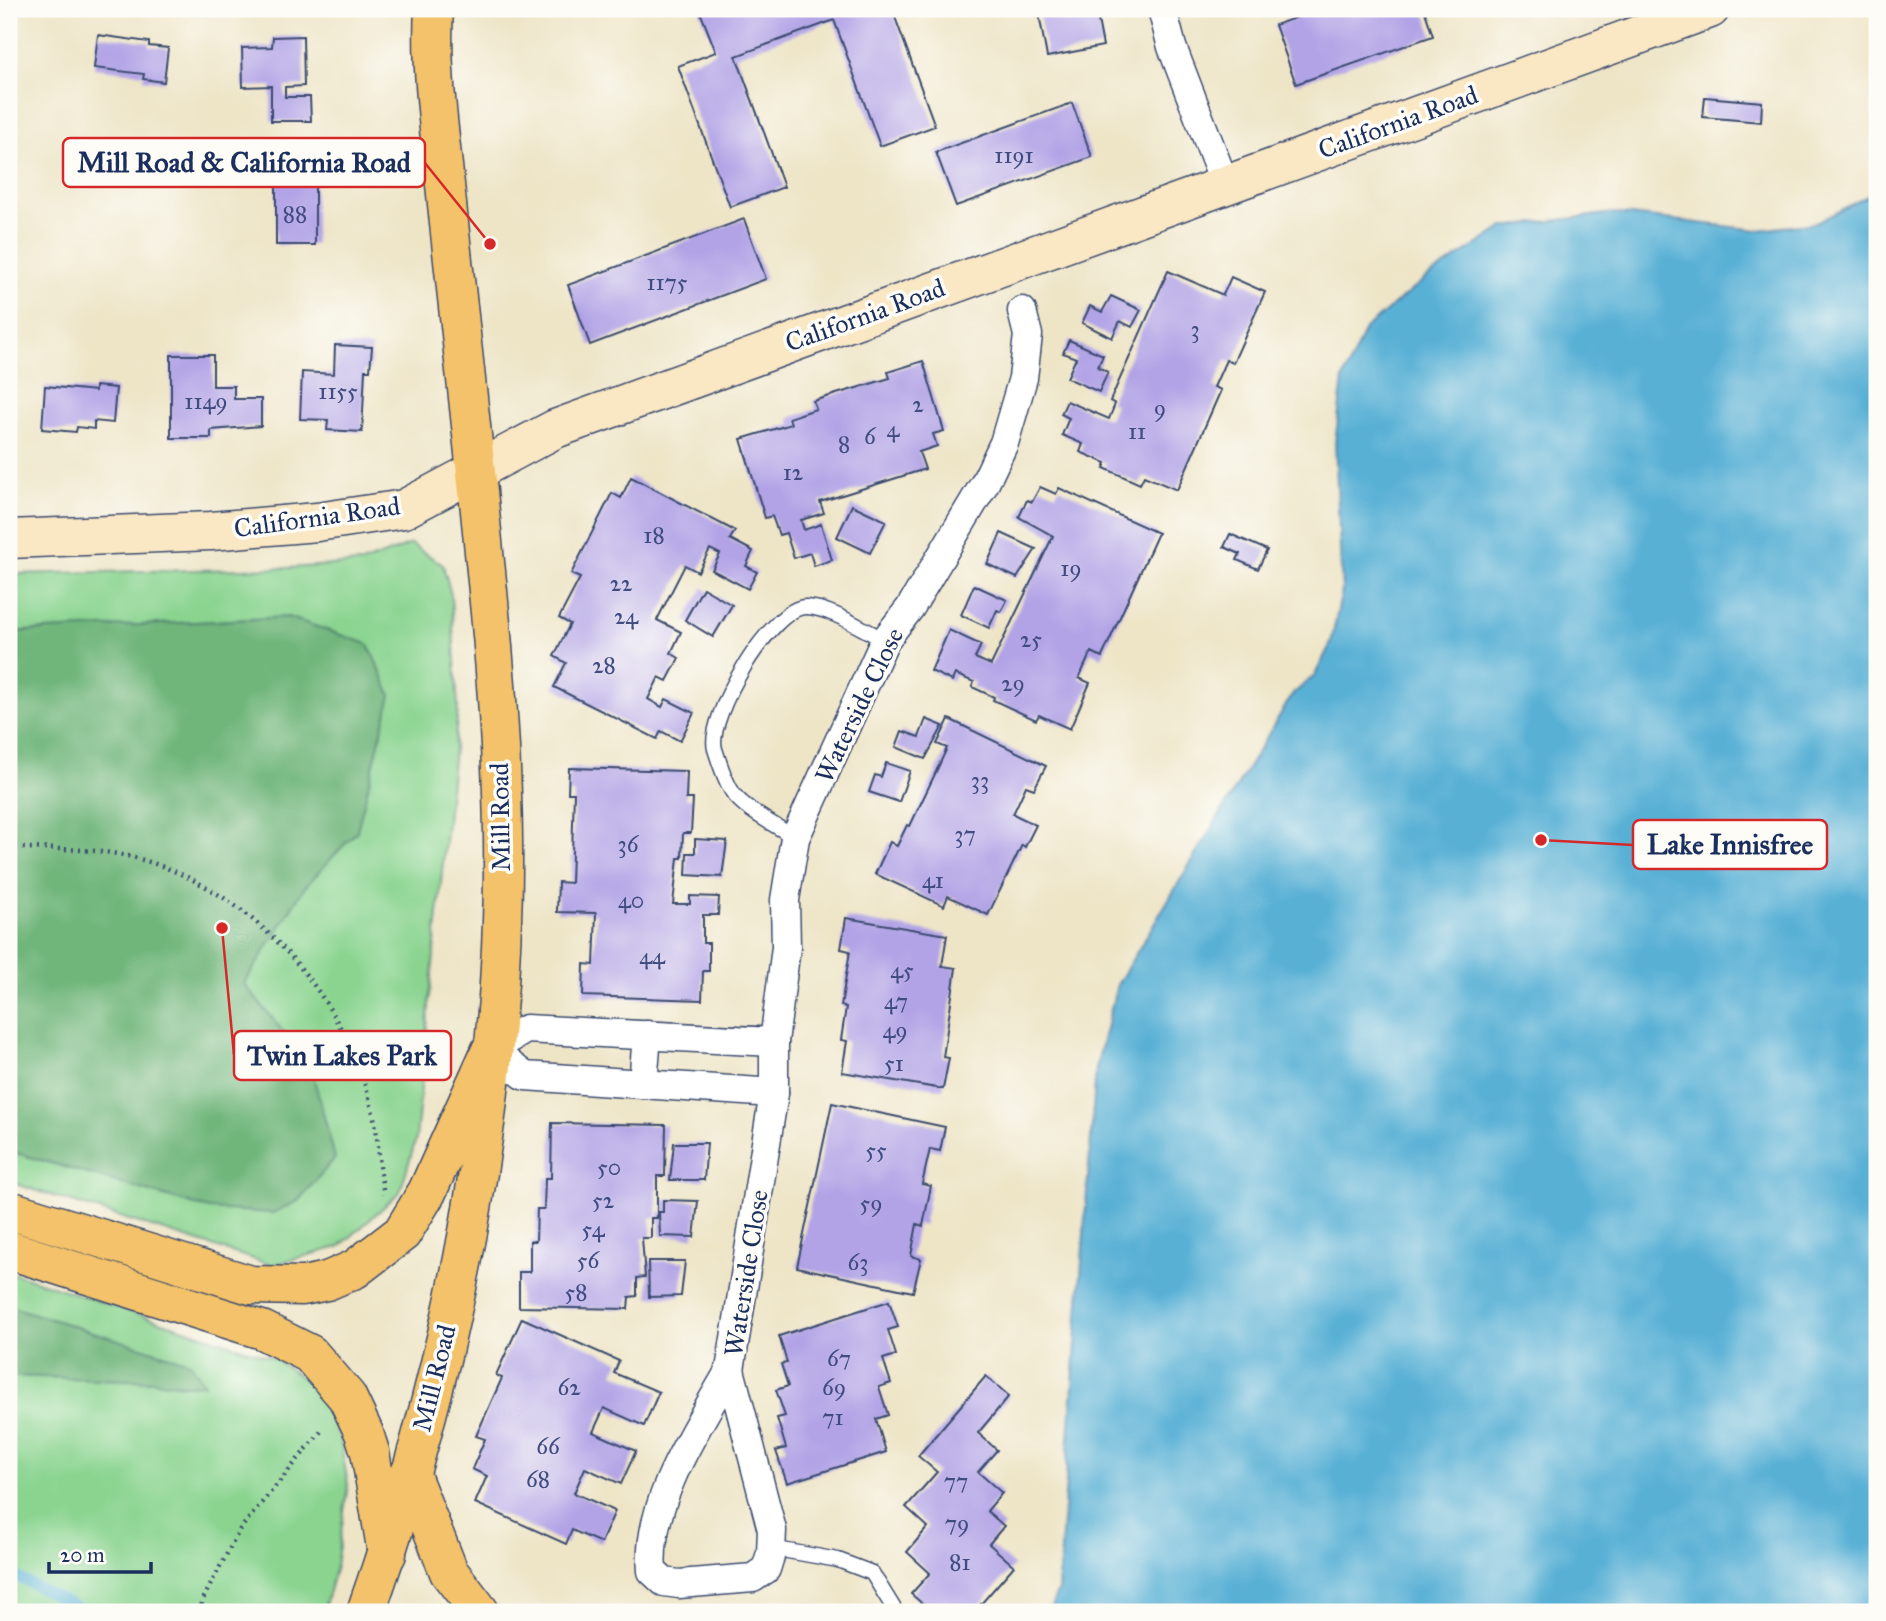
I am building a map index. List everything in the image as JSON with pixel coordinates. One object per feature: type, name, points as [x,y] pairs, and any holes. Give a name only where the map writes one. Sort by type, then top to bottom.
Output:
[{"type":"main road","name":"Mill Road","points":[[366,1612],[387,1554],[431,1397],[462,1258],[483,1131],[491,1050],[503,839],[496,675],[440,128],[434,9]]},
{"type":"main road","name":"California Road","points":[[9,539],[211,531],[317,522],[404,509],[555,429],[1710,9]]},
{"type":"main road","points":[[9,1210],[251,1284],[303,1286],[327,1280],[355,1269],[402,1233],[432,1182],[491,1050]]},
{"type":"main road","points":[[9,1250],[261,1330],[310,1354],[347,1397],[364,1433],[387,1554]]},
{"type":"main road","points":[[410,1474],[449,1572],[480,1612]]},
{"type":"street","points":[[1162,9],[1171,47],[1225,186]]},
{"type":"street","name":"Waterside Close","points":[[730,1370],[772,1530],[766,1569],[753,1578],[680,1584],[664,1582],[652,1572],[650,1549],[660,1503],[730,1370],[774,1093],[774,1042],[786,947],[785,900],[794,838],[885,640],[910,608],[971,506],[1004,443],[1023,378],[1028,335],[1022,311]]},
{"type":"street","points":[[774,1042],[526,1029],[491,1050],[525,1076],[774,1093]]},
{"type":"street","points":[[643,1084],[647,1035]]},
{"type":"lane","points":[[794,838],[735,797],[714,746],[718,715],[752,654],[785,615],[804,607],[827,613],[885,640]]},
{"type":"lane","points":[[771,1548],[838,1560],[872,1573],[896,1612]]},
{"type":"path","points":[[9,847],[88,851],[134,857],[181,873],[210,888],[267,930],[308,979],[344,1034],[371,1105],[386,1203]]},
{"type":"path","points":[[201,1612],[202,1601],[240,1529],[328,1424]]},
{"type":"green space","points":[[411,544],[443,565],[451,595],[458,708],[416,1139],[400,1192],[339,1247],[272,1265],[9,1182],[9,574],[288,568],[362,563]]},
{"type":"green space","points":[[288,617],[368,644],[391,695],[357,831],[304,888],[244,984],[310,1064],[335,1158],[298,1201],[273,1213],[209,1209],[13,1152],[9,1148],[9,632]]},
{"type":"green space","points":[[9,1272],[273,1358],[311,1384],[340,1438],[348,1485],[336,1566],[323,1612],[9,1612]]},
{"type":"green space","points":[[9,1306],[190,1362],[204,1384],[9,1376]]},
{"type":"water","points":[[1877,191],[1877,1612],[1049,1612],[1058,1590],[1096,1068],[1117,985],[1292,695],[1315,675],[1331,643],[1342,591],[1335,443],[1343,379],[1365,329],[1426,278],[1504,227],[1614,213],[1758,230],[1816,223]]},
{"type":"building","points":[[699,9],[892,9],[935,126],[880,146],[834,20],[736,56],[784,187],[730,207],[678,66],[716,52]]},
{"type":"building","points":[[1038,9],[1096,9],[1103,46],[1047,57]]},
{"type":"building","points":[[1320,9],[1424,9],[1433,36],[1296,84],[1275,25]]},
{"type":"building","points":[[98,35],[149,42],[149,46],[168,48],[164,82],[143,79],[144,74],[94,68]]},
{"type":"building","points":[[303,36],[304,86],[285,87],[285,97],[310,97],[311,121],[271,121],[271,86],[243,87],[242,48],[272,47],[273,37]]},
{"type":"building","points":[[1705,97],[1762,102],[1761,122],[1703,117]]},
{"type":"building","points":[[1072,103],[1092,157],[956,206],[936,152]]},
{"type":"building","points":[[276,182],[315,182],[315,245],[276,245]]},
{"type":"building","points":[[744,219],[766,279],[590,345],[568,285]]},
{"type":"building","points":[[1168,271],[1223,295],[1231,277],[1265,292],[1233,363],[1226,360],[1214,387],[1221,390],[1177,490],[1144,476],[1140,484],[1104,468],[1106,463],[1080,452],[1083,444],[1062,435],[1069,418],[1061,414],[1067,401],[1109,419],[1115,404],[1110,401]]},
{"type":"building","points":[[1111,296],[1141,310],[1132,327],[1120,321],[1112,338],[1082,323],[1090,306],[1102,312]]},
{"type":"building","points":[[1069,340],[1103,355],[1098,367],[1108,372],[1099,392],[1067,378],[1076,358],[1063,353]]},
{"type":"building","points":[[335,345],[372,347],[370,370],[365,370],[362,432],[327,430],[328,420],[300,419],[302,372],[334,374]]},
{"type":"building","points":[[171,355],[213,355],[213,386],[234,386],[234,399],[261,399],[261,426],[211,430],[211,438],[171,438]]},
{"type":"building","points":[[923,361],[944,431],[933,434],[937,446],[919,452],[925,469],[820,502],[824,513],[801,520],[804,530],[821,524],[832,560],[814,566],[810,553],[794,558],[786,533],[779,535],[772,516],[765,518],[741,439],[791,424],[789,418],[816,409],[813,401],[890,378],[888,372]]},
{"type":"building","points":[[45,386],[95,391],[95,386],[116,388],[113,423],[94,421],[94,429],[77,427],[76,432],[42,429]]},
{"type":"building","points":[[631,477],[735,531],[730,539],[753,551],[746,566],[757,572],[748,589],[712,570],[720,554],[710,549],[698,572],[685,565],[657,620],[681,632],[671,653],[679,658],[667,681],[659,677],[648,699],[662,707],[666,699],[694,713],[680,741],[661,731],[657,739],[554,687],[566,663],[554,656],[570,624],[559,618],[580,578],[571,574],[612,493],[621,498]]},
{"type":"building","points":[[1040,487],[1056,494],[1059,488],[1158,533],[1102,657],[1091,652],[1079,678],[1090,683],[1070,729],[1039,715],[1036,720],[993,700],[994,697],[972,687],[974,682],[955,674],[952,681],[931,671],[949,630],[981,645],[975,658],[991,665],[1053,536],[1019,517],[1027,500],[1032,502]]},
{"type":"building","points":[[852,505],[886,521],[870,553],[837,537]]},
{"type":"building","points":[[1001,533],[1036,549],[1017,578],[987,564]]},
{"type":"building","points":[[1230,534],[1267,550],[1258,569],[1237,560],[1240,554],[1224,547]]},
{"type":"building","points":[[974,585],[1007,600],[1001,612],[997,610],[989,628],[961,615]]},
{"type":"building","points":[[703,588],[732,605],[713,637],[685,620]]},
{"type":"building","points":[[926,719],[943,726],[925,759],[896,747],[902,731],[919,737]]},
{"type":"building","points":[[949,719],[1046,766],[1034,789],[1026,786],[1013,814],[1036,825],[1025,847],[1022,845],[988,915],[948,896],[944,906],[875,874],[890,842],[897,846],[907,825],[910,826],[934,776],[947,748],[937,744]]},
{"type":"building","points":[[886,763],[910,771],[899,802],[869,792],[875,775],[881,777]]},
{"type":"building","points":[[569,768],[687,771],[686,799],[693,799],[691,833],[683,833],[682,858],[678,858],[673,904],[690,904],[690,896],[719,897],[718,915],[703,915],[703,943],[709,943],[709,971],[703,971],[702,1000],[583,996],[584,964],[594,965],[596,913],[557,912],[558,882],[571,883],[574,793],[568,793]]},
{"type":"building","points":[[695,839],[727,841],[722,877],[686,875],[687,853],[695,853]]},
{"type":"building","points":[[846,918],[947,935],[942,966],[956,968],[943,1057],[949,1058],[943,1089],[842,1072],[847,1041],[841,1040],[846,1007],[841,1006],[850,951],[841,949]]},
{"type":"building","points":[[832,1103],[945,1127],[940,1151],[930,1149],[922,1184],[931,1186],[923,1226],[917,1224],[911,1256],[921,1259],[913,1292],[797,1267]]},
{"type":"building","points":[[552,1123],[666,1125],[665,1176],[657,1176],[657,1218],[651,1218],[651,1238],[642,1238],[645,1277],[637,1278],[637,1296],[629,1297],[628,1309],[519,1307],[519,1272],[530,1272],[530,1241],[536,1241],[537,1209],[544,1209],[545,1178],[551,1178]]},
{"type":"building","points":[[674,1143],[707,1143],[704,1180],[670,1180]]},
{"type":"building","points":[[663,1200],[698,1201],[694,1237],[660,1236],[659,1212],[663,1212]]},
{"type":"building","points":[[648,1261],[685,1261],[681,1296],[649,1297]]},
{"type":"building","points":[[889,1301],[898,1327],[888,1330],[896,1355],[883,1359],[891,1383],[879,1387],[888,1415],[876,1419],[886,1452],[787,1483],[776,1451],[786,1448],[777,1418],[785,1416],[776,1390],[788,1386],[781,1364],[787,1363],[779,1336]]},
{"type":"building","points":[[522,1318],[619,1361],[614,1373],[659,1392],[644,1426],[604,1408],[593,1432],[636,1451],[621,1484],[585,1468],[574,1493],[615,1511],[601,1543],[572,1530],[566,1544],[475,1503],[487,1476],[472,1469],[485,1439],[476,1436],[502,1378],[496,1375]]},
{"type":"building","points":[[986,1376],[1009,1396],[978,1433],[997,1450],[978,1472],[1002,1493],[987,1511],[1004,1526],[989,1544],[1014,1566],[974,1612],[932,1612],[911,1594],[930,1573],[907,1552],[928,1527],[906,1507],[937,1472],[918,1456]]},
{"type":"building","points":[[840,1608],[840,1612],[684,1612],[684,1610]]},
{"type":"waterway","points":[[9,1573],[87,1612]]},
{"type":"place","name":"Mill Road & California Road","points":[[490,244]]},
{"type":"place","name":"Lake Innisfree","points":[[1541,840]]},
{"type":"place","name":"Twin Lakes Park","points":[[222,928]]}]
